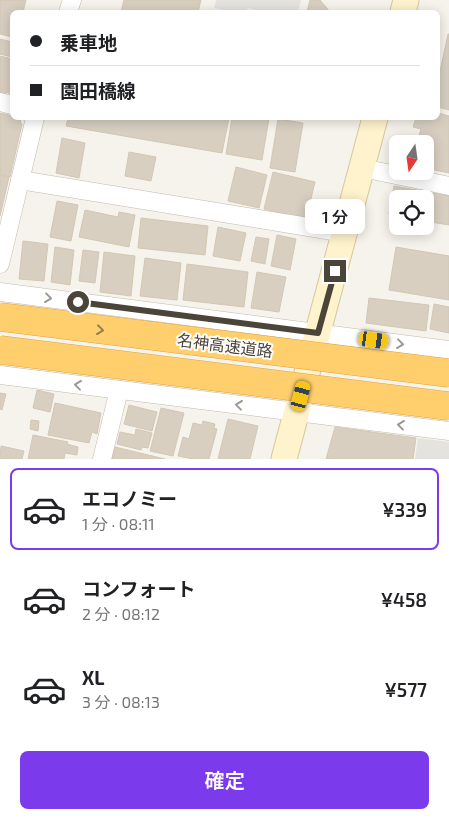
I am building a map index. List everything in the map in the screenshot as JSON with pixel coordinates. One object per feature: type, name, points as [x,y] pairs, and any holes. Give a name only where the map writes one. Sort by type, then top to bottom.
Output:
[{"type":"highway","name":"名神高速道路","points":[[0,317],[449,373]]},
{"type":"highway","name":"名神高速道路","points":[[0,350],[449,406]]},
{"type":"street","points":[[0,264],[35,120]]},
{"type":"street","points":[[284,459],[374,120]]},
{"type":"street","points":[[362,168],[449,186]]},
{"type":"street","points":[[20,180],[345,234]]},
{"type":"street","points":[[0,292],[449,350]]},
{"type":"street","points":[[0,375],[449,431]]},
{"type":"street","points":[[102,459],[119,390]]},
{"type":"shaded area","points":[[216,0],[301,0],[298,10],[256,10],[248,8],[247,10],[223,10],[214,8]]},
{"type":"shaded area","points":[[418,438],[449,442],[449,459],[415,459]]},
{"type":"building","points":[[0,0],[26,0],[24,10],[10,10],[10,36],[0,34]]},
{"type":"building","points":[[124,0],[201,0],[198,10],[122,10]]},
{"type":"building","points":[[310,0],[320,0],[328,10],[308,10]]},
{"type":"building","points":[[449,34],[449,110],[440,108],[440,72]]},
{"type":"building","points":[[0,39],[10,42],[10,56],[0,54]]},
{"type":"building","points":[[0,56],[10,58],[10,93],[6,92],[5,96],[0,94]]},
{"type":"building","points":[[0,113],[10,115],[10,120],[21,120],[20,123],[22,124],[10,177],[0,174]]},
{"type":"building","points":[[440,114],[449,116],[449,173],[434,170],[434,135],[419,135],[421,129],[413,127],[415,120],[440,120]]},
{"type":"building","points":[[68,120],[229,120],[222,153],[66,126]]},
{"type":"building","points":[[232,120],[269,120],[262,160],[226,154]]},
{"type":"building","points":[[278,120],[303,123],[295,172],[270,168]]},
{"type":"building","points":[[62,138],[85,143],[79,178],[56,173]]},
{"type":"building","points":[[129,152],[156,157],[151,181],[125,176]]},
{"type":"building","points":[[236,167],[267,175],[259,208],[228,201]]},
{"type":"building","points":[[273,172],[315,182],[306,219],[264,209]]},
{"type":"building","points":[[0,175],[9,177],[0,216]]},
{"type":"building","points":[[394,186],[416,190],[393,190]]},
{"type":"building","points":[[434,193],[449,196],[449,225],[434,222]]},
{"type":"building","points":[[57,201],[78,205],[71,241],[50,237]]},
{"type":"building","points":[[85,210],[118,217],[119,212],[135,215],[129,247],[79,237]]},
{"type":"building","points":[[141,218],[208,226],[205,255],[138,248]]},
{"type":"building","points":[[218,227],[246,233],[240,261],[213,256]]},
{"type":"building","points":[[277,235],[296,239],[290,270],[271,266]]},
{"type":"building","points":[[256,237],[269,239],[265,264],[251,261]]},
{"type":"building","points":[[23,241],[48,244],[44,281],[19,279]]},
{"type":"building","points":[[55,247],[74,250],[70,285],[51,282]]},
{"type":"building","points":[[396,247],[449,256],[449,300],[389,290]]},
{"type":"building","points":[[83,250],[99,252],[95,283],[79,281]]},
{"type":"building","points":[[104,252],[135,256],[131,296],[100,292]]},
{"type":"building","points":[[145,258],[181,263],[177,300],[140,296]]},
{"type":"building","points":[[187,264],[248,272],[244,307],[183,300]]},
{"type":"building","points":[[257,272],[286,277],[279,312],[251,308]]},
{"type":"building","points":[[369,298],[429,305],[426,331],[366,323]]},
{"type":"building","points":[[434,304],[449,307],[449,333],[430,329]]},
{"type":"building","points":[[37,390],[54,394],[50,412],[33,408]]},
{"type":"building","points":[[0,393],[6,394],[2,410],[0,409]]},
{"type":"building","points":[[55,403],[101,413],[97,434],[92,432],[89,443],[48,435]]},
{"type":"building","points":[[129,405],[157,412],[152,431],[124,424]]},
{"type":"building","points":[[161,408],[184,413],[173,456],[150,451]]},
{"type":"building","points":[[228,419],[258,426],[250,459],[218,459]]},
{"type":"building","points":[[31,420],[39,421],[38,431],[30,429]]},
{"type":"building","points":[[203,421],[215,424],[214,428],[217,429],[209,459],[193,459],[178,456],[183,437],[189,439],[193,423],[202,425]]},
{"type":"building","points":[[335,427],[416,438],[413,459],[326,459]]},
{"type":"building","points":[[136,429],[152,433],[148,448],[142,447],[141,450],[117,444],[120,432],[135,435]]},
{"type":"building","points":[[33,435],[68,442],[67,444],[78,447],[77,455],[65,453],[64,459],[28,459]]},
{"type":"building","points":[[1,446],[24,451],[22,459],[0,459]]},
{"type":"building","points":[[115,447],[165,459],[112,459]]},
{"type":"route","points":[[78,302],[318,333],[335,271]]}]
